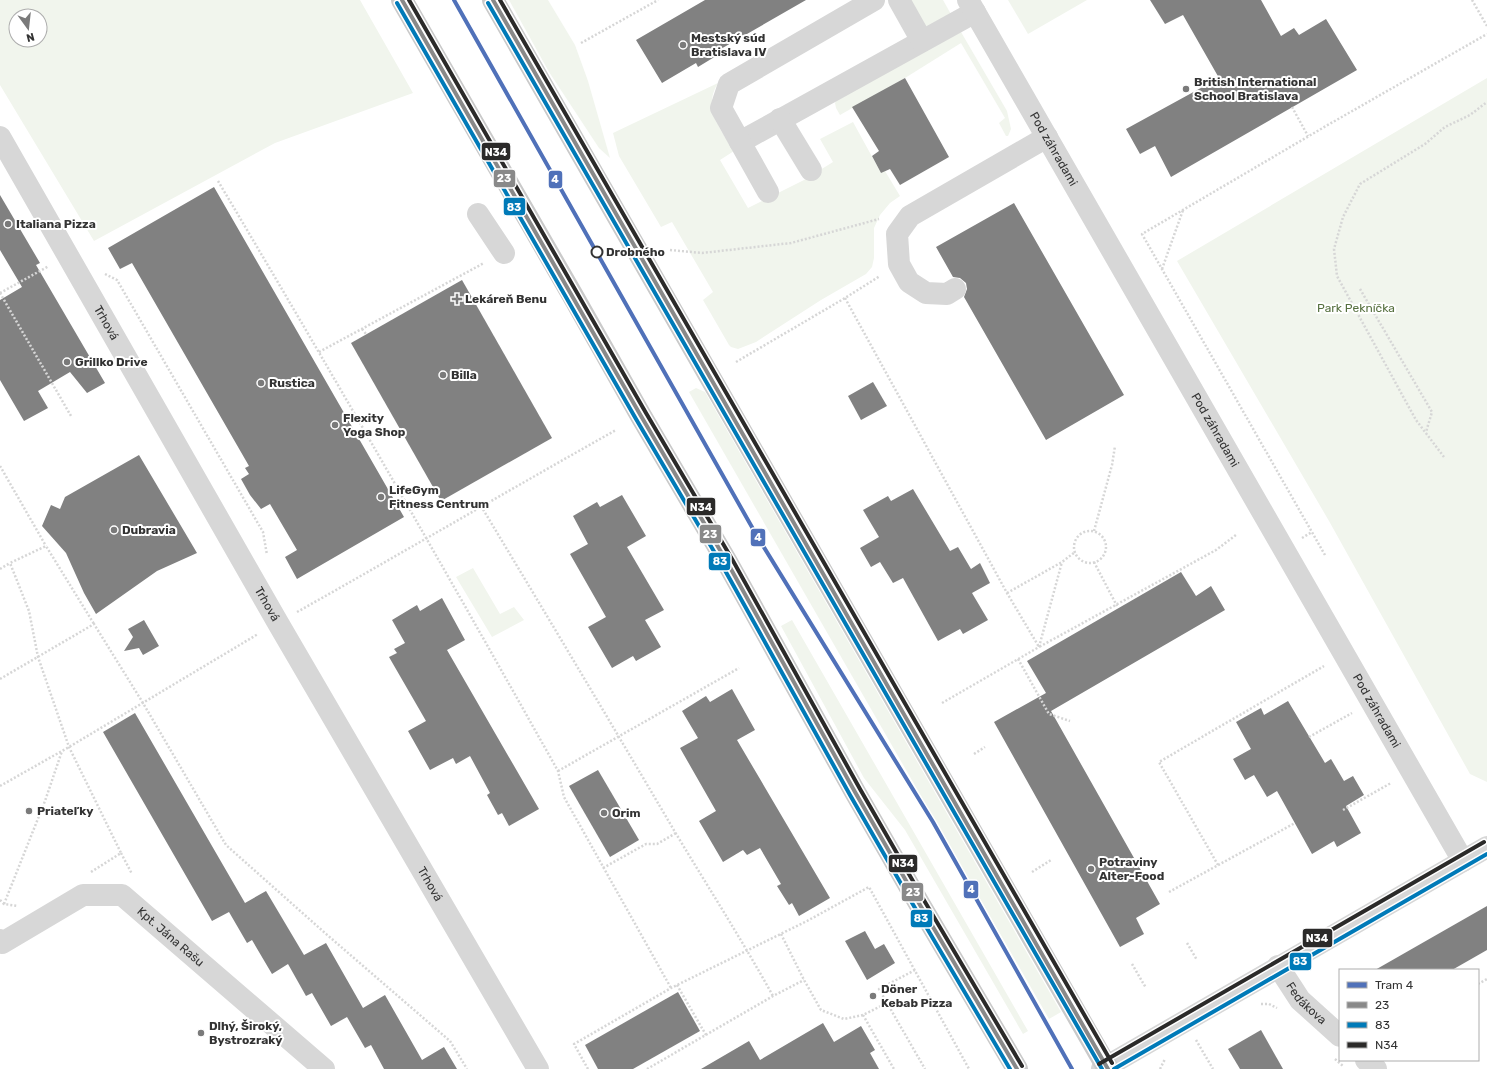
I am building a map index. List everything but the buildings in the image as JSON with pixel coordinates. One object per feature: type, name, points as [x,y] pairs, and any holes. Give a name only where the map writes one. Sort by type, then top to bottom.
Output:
[{"type":"main road","points":[[402,0],[584,314],[641,416],[727,562],[916,899],[1017,1069]]},
{"type":"main road","points":[[493,0],[1106,1068]]},
{"type":"street","points":[[768,192],[721,108],[730,84],[874,0]]},
{"type":"street","points":[[899,0],[922,41]]},
{"type":"street","points":[[740,142],[922,41],[971,6]]},
{"type":"street","name":"Pod záhradami","points":[[971,6],[1462,861]]},
{"type":"street","points":[[780,119],[811,170]]},
{"type":"street","points":[[955,289],[947,294],[926,293],[909,282],[899,264],[897,234],[910,216],[1047,137]]},
{"type":"street","name":"Trhová","points":[[0,138],[278,623],[538,1069]]},
{"type":"street","points":[[478,214],[495,257]]},
{"type":"street","points":[[1106,1068],[1278,966],[1487,847]]},
{"type":"street","name":"Kpt. Jána Rašu","points":[[1,942],[83,895],[122,895],[324,1069]]},
{"type":"street","name":"Fedákova","points":[[1278,966],[1300,1000],[1339,1035]]},
{"type":"street","points":[[1367,1061],[1376,1069]]},
{"type":"path","points":[[581,43],[658,0]]},
{"type":"path","points":[[1472,0],[1487,26]]},
{"type":"path","points":[[1325,555],[1142,234],[1308,136],[1487,34]]},
{"type":"path","points":[[1444,457],[1416,420],[1337,276],[1334,249],[1343,217],[1360,184],[1425,144],[1445,127],[1470,115],[1487,102]]},
{"type":"path","points":[[1292,107],[1308,136]]},
{"type":"path","points":[[218,180],[427,539],[558,771],[564,797],[671,988]]},
{"type":"path","points":[[1162,269],[1183,209]]},
{"type":"path","points":[[670,250],[702,253],[791,243],[883,218]]},
{"type":"path","points":[[66,254],[0,293],[71,416]]},
{"type":"path","points":[[319,352],[495,257]]},
{"type":"path","points":[[98,271],[117,280],[263,532],[268,562]]},
{"type":"path","points":[[736,362],[881,276]]},
{"type":"path","points":[[1360,289],[1432,412],[1426,433]]},
{"type":"path","points":[[846,298],[1007,593],[1039,647]]},
{"type":"path","points":[[362,329],[366,334]]},
{"type":"path","points":[[0,786],[69,747],[278,623],[616,430]]},
{"type":"path","points":[[1094,531],[1112,465],[1115,446]]},
{"type":"path","points":[[0,466],[46,546],[143,703],[226,845],[330,938],[450,1041],[466,1069]]},
{"type":"path","points":[[481,506],[620,736],[676,833],[748,950],[773,996]]},
{"type":"path","points":[[1094,531],[1105,541],[1106,548],[1100,559],[1094,562],[1086,562],[1079,559],[1075,552],[1074,545],[1076,538],[1082,533],[1094,531]]},
{"type":"path","points":[[942,703],[1039,647],[1117,606],[1216,550],[1236,536]]},
{"type":"path","points":[[0,568],[46,546]]},
{"type":"path","points":[[1007,593],[1062,562],[1075,552]]},
{"type":"path","points":[[1039,647],[1062,562]]},
{"type":"path","points":[[1094,562],[1117,606]]},
{"type":"path","points":[[10,563],[29,611],[38,657],[69,747],[121,853],[90,873]]},
{"type":"path","points":[[0,679],[94,624]]},
{"type":"path","points":[[1018,659],[1049,714],[1070,721]]},
{"type":"path","points":[[1218,865],[1159,762],[1328,664]]},
{"type":"path","points":[[558,771],[739,668]]},
{"type":"path","points":[[1309,737],[1354,711]]},
{"type":"path","points":[[974,754],[985,747]]},
{"type":"path","points":[[4,904],[45,801],[62,751]]},
{"type":"path","points":[[1343,810],[1395,781]]},
{"type":"path","points":[[1169,892],[1295,823]]},
{"type":"path","points":[[603,868],[646,844],[657,844],[676,833]]},
{"type":"path","points":[[1032,872],[1051,860]]},
{"type":"path","points":[[588,1069],[574,1044],[678,984],[807,921],[869,887],[970,1069]]},
{"type":"path","points":[[0,900],[4,904],[24,908]]},
{"type":"path","points":[[781,934],[821,1010],[844,1019],[863,1015],[887,1003]]},
{"type":"path","points":[[1187,943],[1197,960]]},
{"type":"path","points":[[1132,964],[1146,988]]},
{"type":"path","points":[[915,970],[879,989],[925,1069]]},
{"type":"path","points":[[647,1069],[773,996],[804,980]]},
{"type":"path","points":[[678,984],[706,1035]]},
{"type":"path","points":[[1257,1005],[1269,1004],[1282,1011]]},
{"type":"path","points":[[863,1015],[894,1069]]},
{"type":"path","points":[[1194,1036],[1213,1069]]},
{"type":"path","points":[[1160,1069],[1168,1054]]},
{"type":"path","points":[[1335,1058],[1347,1069]]},
{"type":"green space","points":[[0,0],[360,0],[413,93],[275,143],[94,241],[0,85]]},
{"type":"green space","points":[[509,0],[548,0],[575,45],[588,81],[610,158],[599,148],[549,72]]},
{"type":"green space","points":[[910,0],[943,0],[952,16],[926,27]]},
{"type":"green space","points":[[1008,0],[1087,0],[1028,34]]},
{"type":"green space","points":[[961,32],[1007,111],[1011,129],[1008,136],[1006,136],[999,123],[1005,118],[961,43],[905,78],[840,115],[835,103],[838,97]]},
{"type":"green space","name":"Park Pekníčka","points":[[1487,78],[1487,782],[1470,774],[1329,521],[1177,261]]},
{"type":"green space","points":[[718,83],[712,101],[712,110],[719,126],[734,151],[720,160],[748,208],[804,180],[833,162],[820,139],[853,122],[881,173],[885,171],[900,196],[890,203],[880,215],[874,228],[874,258],[872,267],[866,274],[821,300],[756,342],[738,349],[729,345],[703,300],[713,292],[672,222],[661,227],[619,156],[613,133]]},
{"type":"green space","points":[[696,388],[705,392],[1061,1012],[1049,1019],[689,392]]},
{"type":"green space","points":[[473,568],[500,614],[514,607],[524,620],[492,637],[456,577]]},
{"type":"green space","points":[[792,620],[1028,1031],[1023,1034],[905,830],[864,778],[781,626]]},
{"type":"tram line","name":"4","points":[[454,0],[757,536],[933,822],[1072,1069]]},
{"type":"transit line","name":"23","points":[[402,0],[641,416],[727,562],[855,792],[920,905],[1017,1069]]},
{"type":"transit line","name":"N34","points":[[409,0],[646,413],[732,559],[860,789],[1022,1066]]},
{"type":"transit line","name":"23","points":[[493,0],[1108,1069]]},
{"type":"transit line","name":"N34","points":[[500,0],[1112,1063]]},
{"type":"transit line","name":"83","points":[[397,3],[636,419],[722,565],[850,795],[1010,1069]]},
{"type":"transit line","name":"83","points":[[488,3],[1102,1069]]},
{"type":"transit line","name":"N34","points":[[1099,1064],[1484,842]]},
{"type":"transit line","name":"83","points":[[1114,1069],[1487,854]]},
{"type":"place","name":"Mestský súd Bratislava IV","points":[[683,45]]},
{"type":"place","name":"British International School Bratislava","points":[[1186,89]]},
{"type":"place","name":"Italiana Pizza","points":[[8,224]]},
{"type":"place","name":"Drobného","points":[[597,252]]},
{"type":"place","name":"Lekáreň Benu","points":[[457,299]]},
{"type":"place","name":"Grillko Drive","points":[[67,362]]},
{"type":"place","name":"Billa","points":[[443,375]]},
{"type":"place","name":"Rustica","points":[[261,383]]},
{"type":"place","name":"Flexity Yoga Shop","points":[[335,425]]},
{"type":"place","name":"LifeGym Fitness Centrum","points":[[381,497]]},
{"type":"place","name":"Dubravia","points":[[114,530]]},
{"type":"place","name":"Priateľky","points":[[29,811]]},
{"type":"place","name":"Orim","points":[[604,813]]},
{"type":"place","name":"Potraviny Alter-Food","points":[[1091,869]]},
{"type":"place","name":"Döner Kebab Pizza","points":[[873,996]]},
{"type":"place","name":"Dlhý, Široký, Bystrozraký","points":[[201,1033]]}]
